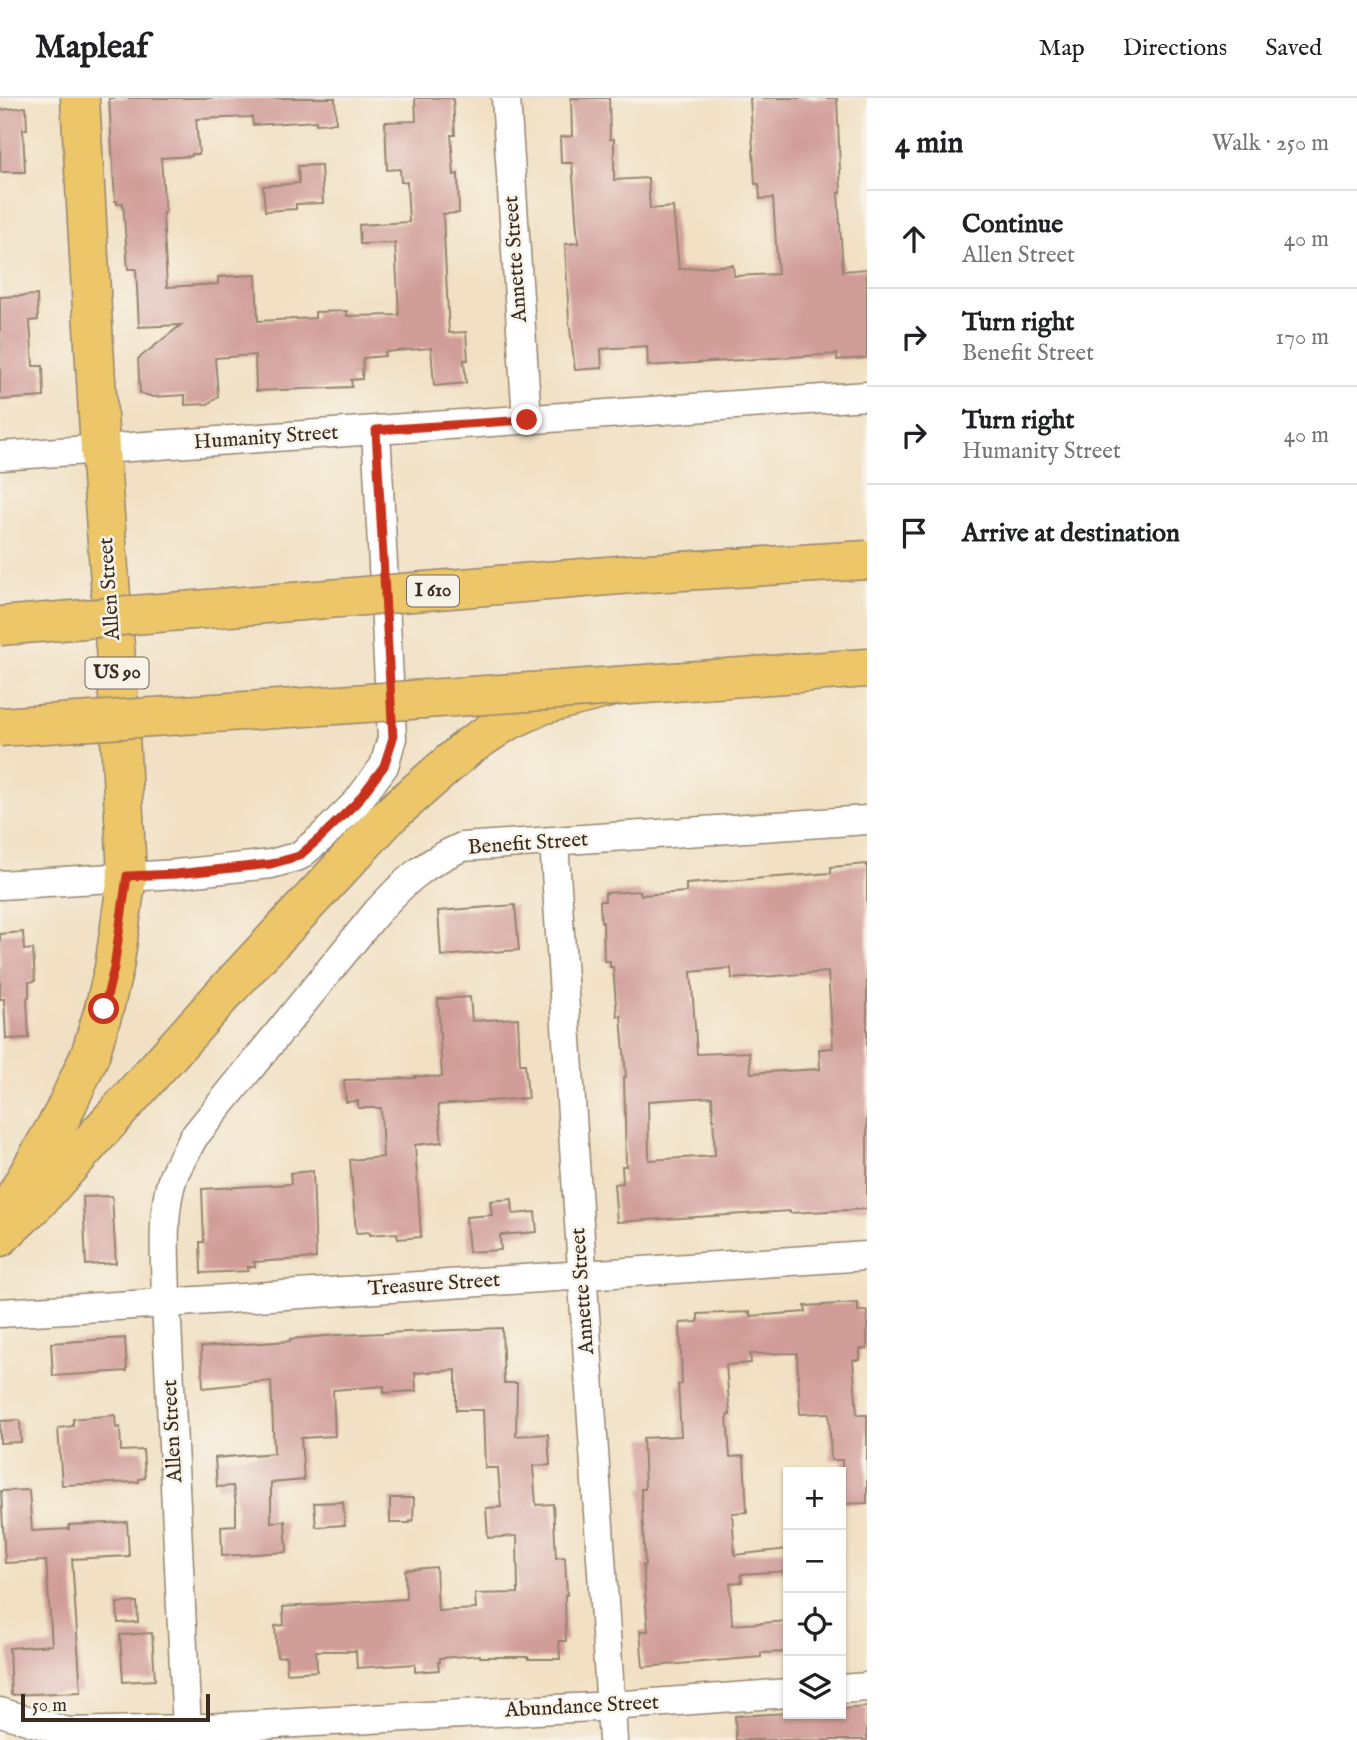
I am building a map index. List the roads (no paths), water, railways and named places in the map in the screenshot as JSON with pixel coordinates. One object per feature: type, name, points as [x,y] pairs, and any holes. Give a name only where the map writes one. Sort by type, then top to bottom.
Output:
[{"type":"main road","name":"Allen Street","points":[[0,1227],[63,1114],[90,1055],[114,968],[127,876],[117,674],[100,450],[80,98]]},
{"type":"main road","name":"I 610","points":[[0,626],[632,575],[867,560]]},
{"type":"main road","points":[[0,727],[164,718],[867,668]]},
{"type":"main road","points":[[0,1227],[38,1201],[227,990],[390,815],[468,747],[504,723],[542,705],[617,686]]},
{"type":"street","name":"Annette Street","points":[[506,98],[527,420]]},
{"type":"street","name":"Humanity Street","points":[[0,456],[867,396]]},
{"type":"street","points":[[0,885],[176,874],[271,864],[299,856],[357,802],[384,766],[393,738],[376,430]]},
{"type":"street","name":"Benefit Street","points":[[193,1138],[376,913],[401,885],[439,858],[461,848],[867,820]]},
{"type":"street","name":"Annette Street","points":[[554,842],[613,1740]]},
{"type":"street","name":"Allen Street","points":[[187,1729],[166,1303],[166,1215],[173,1178],[193,1138]]},
{"type":"street","name":"Treasure Street","points":[[0,1313],[867,1256]]},
{"type":"street","points":[[846,1689],[867,1687]]},
{"type":"street","name":"Abundance Street","points":[[0,1712],[68,1732],[187,1729],[611,1706],[783,1693]]}]
